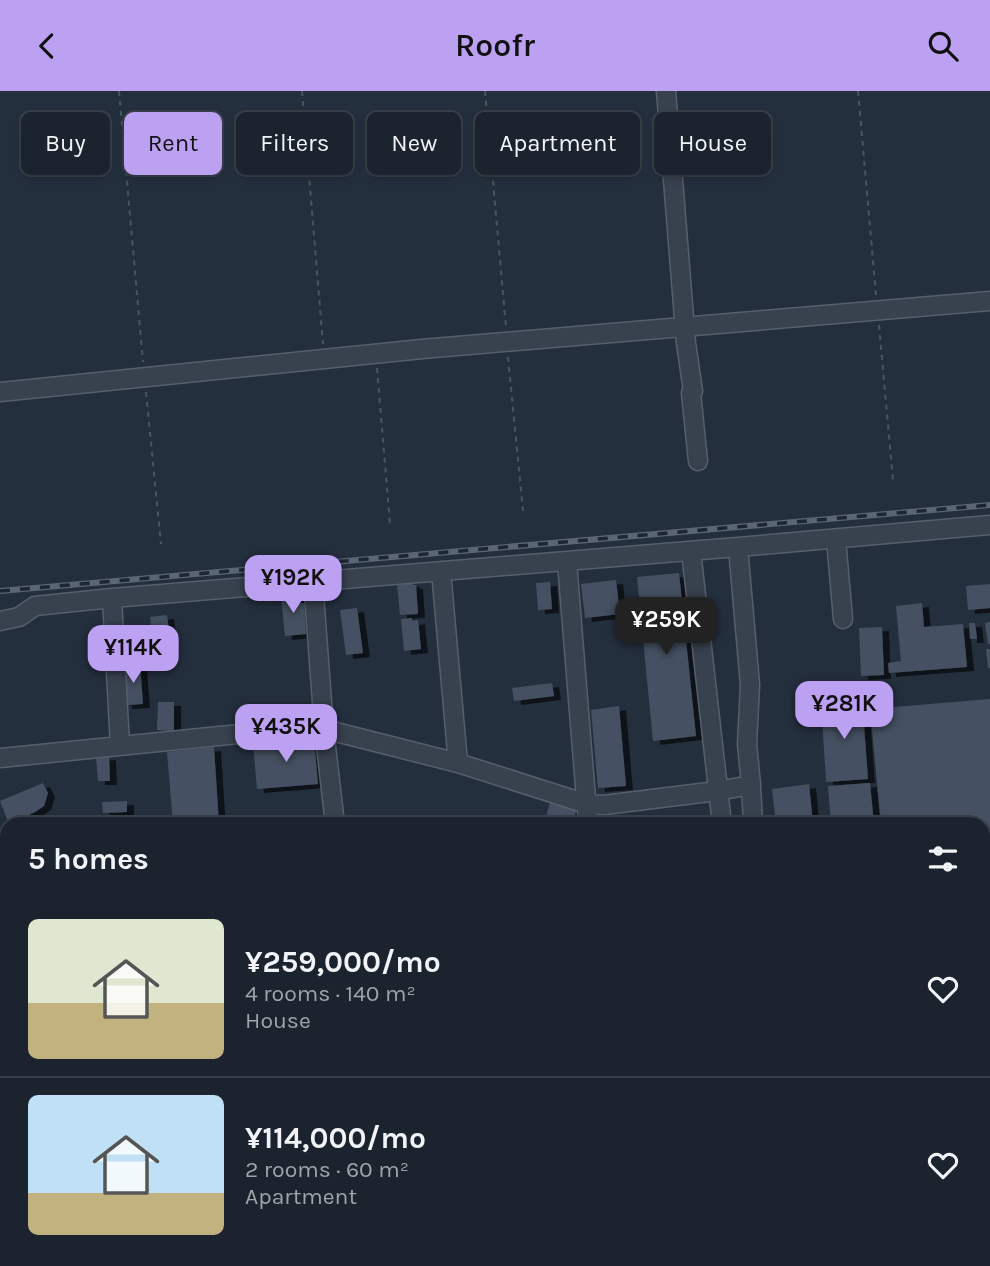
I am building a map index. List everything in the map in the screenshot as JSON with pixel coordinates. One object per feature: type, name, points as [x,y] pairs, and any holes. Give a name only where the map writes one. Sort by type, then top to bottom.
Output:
[{"type":"street","points":[[666,91],[698,461]]},
{"type":"street","points":[[0,392],[376,354],[990,301]]},
{"type":"street","points":[[0,621],[19,617],[35,606],[112,598],[990,525]]},
{"type":"street","points":[[836,539],[843,619]]},
{"type":"street","points":[[738,547],[750,685],[747,744],[753,817]]},
{"type":"street","points":[[691,551],[721,817]]},
{"type":"street","points":[[567,562],[588,817]]},
{"type":"street","points":[[441,571],[458,762]]},
{"type":"street","points":[[313,581],[324,729],[334,817]]},
{"type":"street","points":[[112,598],[120,746]]},
{"type":"street","points":[[0,758],[309,727],[458,762],[587,804],[604,805],[751,785]]},
{"type":"street","points":[[0,1210],[0,1222]]},
{"type":"path","points":[[120,91],[161,544]]},
{"type":"path","points":[[302,91],[324,359]]},
{"type":"path","points":[[485,91],[523,511]]},
{"type":"path","points":[[858,91],[893,481]]},
{"type":"path","points":[[376,354],[390,524]]},
{"type":"building","points":[[679,573],[696,736],[653,741],[637,577]]},
{"type":"building","points":[[616,580],[620,614],[585,618],[581,584]]},
{"type":"building","points":[[550,582],[552,609],[538,610],[536,583]]},
{"type":"building","points":[[397,584],[416,585],[418,614],[400,615]]},
{"type":"building","points":[[990,584],[990,608],[968,610],[966,586]]},
{"type":"building","points":[[299,594],[300,603],[304,603],[306,634],[285,636],[281,595]]},
{"type":"building","points":[[922,603],[924,627],[963,624],[967,667],[889,673],[888,663],[901,661],[896,606]]},
{"type":"building","points":[[357,608],[363,653],[346,655],[340,610]]},
{"type":"building","points":[[167,615],[172,655],[155,657],[150,617]]},
{"type":"building","points":[[412,618],[412,621],[418,620],[421,649],[404,651],[401,619]]},
{"type":"building","points":[[990,622],[990,644],[988,644],[985,623]]},
{"type":"building","points":[[969,623],[975,623],[977,639],[970,639]]},
{"type":"building","points":[[882,627],[884,675],[861,676],[859,628]]},
{"type":"building","points":[[986,649],[990,649],[990,668],[988,668]]},
{"type":"building","points":[[140,665],[143,704],[125,705],[122,666]]},
{"type":"building","points":[[552,683],[554,696],[514,701],[512,688]]},
{"type":"building","points":[[862,699],[868,779],[826,782],[821,702]]},
{"type":"building","points":[[990,699],[990,817],[880,817],[870,709]]},
{"type":"building","points":[[158,702],[174,702],[174,731],[157,730]]},
{"type":"building","points":[[619,706],[626,786],[598,788],[591,710]]},
{"type":"building","points":[[314,739],[318,784],[257,789],[253,744]]},
{"type":"building","points":[[214,747],[219,817],[172,817],[167,752]]},
{"type":"building","points":[[109,756],[110,781],[98,781],[96,757]]},
{"type":"building","points":[[43,783],[48,793],[44,806],[24,817],[6,817],[0,801]]},
{"type":"building","points":[[870,783],[873,817],[830,817],[828,786]]},
{"type":"building","points":[[809,784],[812,817],[775,817],[772,789]]},
{"type":"building","points":[[551,799],[578,806],[574,817],[546,817]]},
{"type":"building","points":[[127,801],[127,812],[103,813],[102,802]]},
{"type":"railway","points":[[0,591],[990,505]]}]
